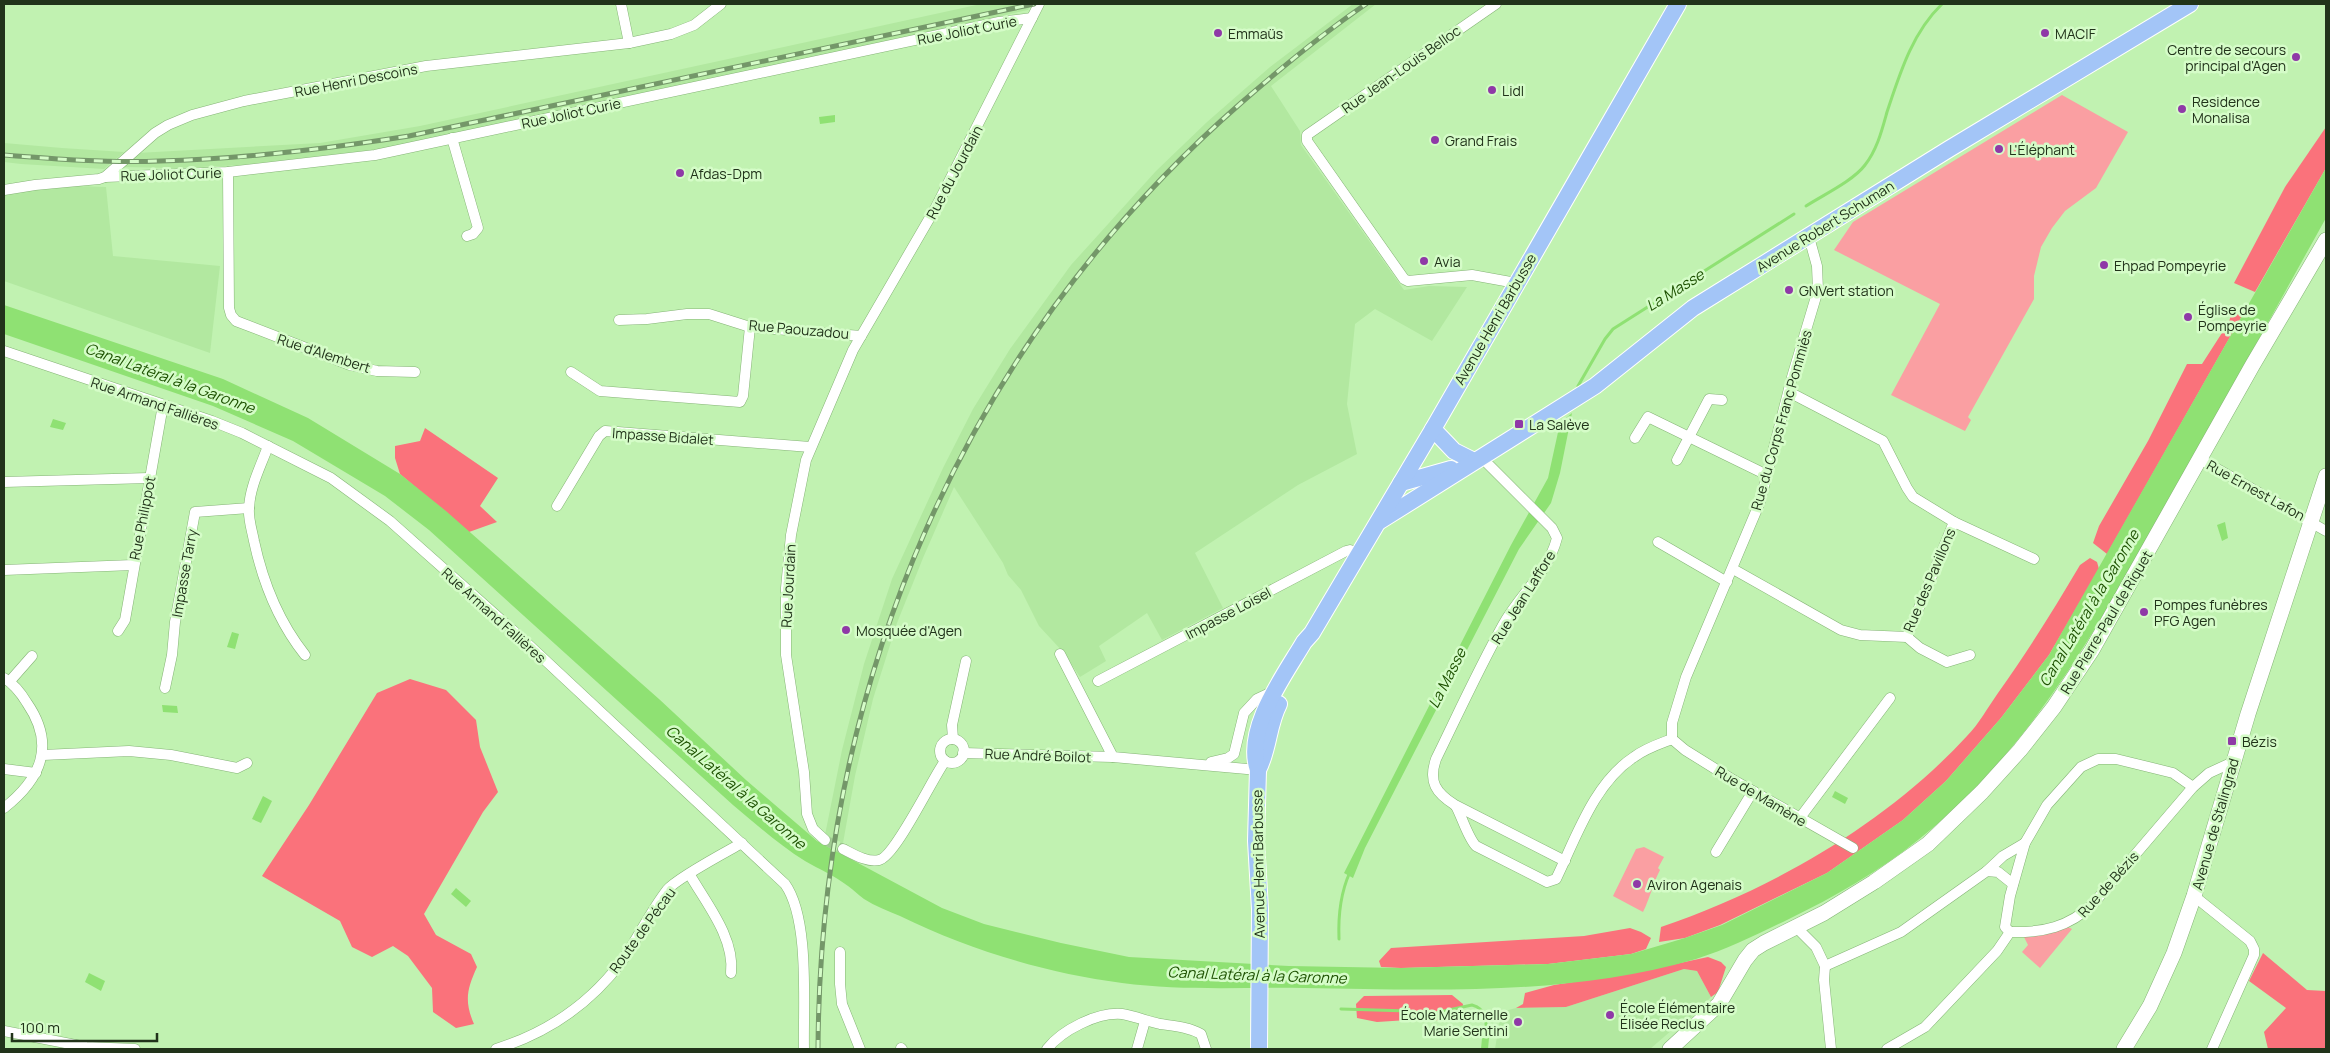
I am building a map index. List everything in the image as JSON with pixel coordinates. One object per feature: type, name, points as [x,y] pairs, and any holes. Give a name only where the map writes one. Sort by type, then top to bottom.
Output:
[{"type":"main road","name":"Avenue Robert Schuman","points":[[1376,524],[1594,386],[1692,308],[1949,149],[2190,4]]},
{"type":"main road","name":"Avenue Henri Barbusse","points":[[1259,1049],[1260,909],[1256,840],[1258,770],[1254,761],[1260,723],[1304,642],[1312,633],[1433,429],[1674,8]]},
{"type":"main road","points":[[1433,429],[1454,451],[1475,460]]},
{"type":"main road","name":"Avenue Robert Schuman","points":[[1399,487],[1475,460]]},
{"type":"main road","points":[[1399,487],[1421,495]]},
{"type":"main road","name":"Avenue Henri Barbusse","points":[[1258,770],[1265,757],[1275,713],[1311,645],[1312,633]]},
{"type":"main road","points":[[1275,713],[1278,687]]},
{"type":"street","points":[[621,4],[629,43]]},
{"type":"street","name":"Rue Henri Descoins","points":[[4,190],[35,185],[88,181],[105,177],[168,125],[192,115],[244,102],[426,66],[629,43],[671,34],[694,25],[722,4]]},
{"type":"street","name":"Rue du Jourdain","points":[[861,336],[936,207],[1039,4]]},
{"type":"street","name":"Rue Jean-Louis Belloc","points":[[1496,4],[1307,135],[1307,141],[1404,279],[1408,281],[1472,276],[1516,283]]},
{"type":"street","points":[[1674,8],[1682,10],[1685,4]]},
{"type":"street","name":"Rue Joliot Curie","points":[[105,177],[228,172],[375,154],[1000,22],[1032,18]]},
{"type":"street","points":[[452,138],[478,228],[473,234],[467,236]]},
{"type":"street","name":"Rue d'Alembert","points":[[228,172],[229,308],[230,315],[236,322],[350,365],[377,371],[415,372]]},
{"type":"street","name":"Rue du Corps Franc Pommiès","points":[[1672,739],[1672,723],[1686,677],[1760,502],[1818,290],[1818,266],[1809,237]]},
{"type":"street","name":"Rue Pierre-Paul de Riquet","points":[[1670,1049],[1718,1004],[1753,950],[1824,913],[1874,882],[1928,844],[1982,792],[2020,750],[2054,706],[2092,650],[2286,306],[2326,240]]},
{"type":"street","name":"Rue Paouzadou","points":[[619,320],[709,314],[750,327],[861,336]]},
{"type":"street","points":[[571,372],[600,391],[740,402],[743,396],[750,327]]},
{"type":"street","name":"Rue Jourdain","points":[[825,840],[812,829],[807,814],[804,772],[786,655],[786,588],[796,504],[810,447],[861,336]]},
{"type":"street","name":"Rue Armand Fallières","points":[[4,351],[242,433],[331,478],[390,521],[516,633],[785,884],[791,893],[800,917],[804,1049]]},
{"type":"street","name":"Rue des Pavillons","points":[[1733,569],[1841,630],[1860,635],[1907,637],[1954,522],[1913,497],[1883,441],[1789,392]]},
{"type":"street","points":[[1677,460],[1709,399],[1722,400]]},
{"type":"street","name":"Rue Philippot","points":[[118,631],[125,620],[133,565],[163,405]]},
{"type":"street","points":[[1635,438],[1648,417],[1767,475]]},
{"type":"street","name":"Impasse Bidalet","points":[[557,506],[600,436],[605,431],[810,447]]},
{"type":"street","points":[[268,446],[252,487],[249,508],[257,551],[270,597],[290,636],[305,655]]},
{"type":"street","name":"Rue Ernest Lafon","points":[[2200,459],[2312,521],[2326,531]]},
{"type":"street","name":"Rue Jean Laffore","points":[[1475,460],[1524,500],[1552,528],[1557,538],[1548,562],[1502,626],[1436,759],[1433,778],[1436,788],[1442,796],[1455,806],[1565,862]]},
{"type":"street","name":"Avenue de Stalingrad","points":[[2124,1049],[2150,1006],[2174,953],[2194,896],[2233,762],[2326,476]]},
{"type":"street","points":[[4,482],[149,478]]},
{"type":"street","name":"Impasse Tarry","points":[[165,688],[172,655],[175,622],[194,512],[249,508]]},
{"type":"street","points":[[1954,522],[2034,558]]},
{"type":"street","points":[[1658,542],[1727,582]]},
{"type":"street","name":"Impasse Loisel","points":[[1098,681],[1346,551],[1350,550],[1358,554]]},
{"type":"street","points":[[4,570],[133,565]]},
{"type":"street","points":[[1907,637],[1920,648],[1947,662],[1970,655]]},
{"type":"street","name":"Rue André Boilot","points":[[1060,654],[1112,757]]},
{"type":"street","points":[[4,808],[27,787],[36,773],[43,755],[42,738],[36,716],[7,680],[32,656]]},
{"type":"street","points":[[952,739],[952,725],[966,661]]},
{"type":"street","points":[[1204,764],[1228,758],[1234,754],[1244,713],[1257,699],[1278,687]]},
{"type":"street","points":[[1799,819],[1890,698]]},
{"type":"street","points":[[952,739],[961,744],[964,753],[958,761],[951,763],[941,757],[940,749],[943,742],[952,739]]},
{"type":"street","name":"Rue Jean Laffore","points":[[1455,806],[1468,829],[1471,841],[1476,846],[1547,882],[1556,879],[1602,789],[1615,772],[1632,757],[1648,748],[1672,739]]},
{"type":"street","name":"Rue de Mamène","points":[[1672,739],[1686,750],[1799,819],[1853,848]]},
{"type":"street","points":[[43,755],[129,751],[171,755],[237,768],[247,763]]},
{"type":"street","name":"Rue André Boilot","points":[[964,753],[1112,757],[1258,770]]},
{"type":"street","points":[[1887,1049],[1926,1027],[1997,951],[2010,932],[2005,927],[2013,884],[2025,843],[2047,805],[2081,766],[2098,760],[2116,759],[2173,773],[2196,784],[2215,776],[2228,779]]},
{"type":"street","points":[[843,849],[872,860],[880,860],[888,856],[945,761]]},
{"type":"street","name":"Rue de Bézis","points":[[2010,932],[2047,930],[2079,917],[2093,904],[2196,784],[2209,773],[2233,762]]},
{"type":"street","points":[[4,769],[36,773]]},
{"type":"street","points":[[1716,852],[1753,791]]},
{"type":"street","points":[[1468,829],[1474,822],[1481,819]]},
{"type":"street","name":"Route de Pécau","points":[[496,1049],[533,1036],[564,1018],[595,992],[622,961],[667,891],[742,843]]},
{"type":"street","points":[[1825,966],[1901,932],[1987,871],[2004,856],[2025,843]]},
{"type":"street","points":[[1987,871],[1998,872],[2013,884]]},
{"type":"street","points":[[690,875],[723,933],[732,964],[731,973]]},
{"type":"street","points":[[2194,896],[2250,941],[2254,949],[2254,955],[2212,1049]]},
{"type":"street","points":[[1796,927],[1816,947],[1825,966],[1824,980],[1831,1049]]},
{"type":"street","points":[[840,952],[842,1004],[860,1049]]},
{"type":"street","points":[[1047,1049],[1054,1040],[1077,1026],[1106,1015],[1123,1014],[1145,1021],[1194,1030],[1201,1034],[1206,1049]]},
{"type":"street","points":[[1136,1049],[1145,1021]]},
{"type":"street","points":[[4,1031],[86,1047],[135,1049]]},
{"type":"shaded area","points":[[981,4],[1031,4],[1028,10],[510,123],[380,149],[241,165],[178,168],[124,167],[137,153],[320,143],[420,126]]},
{"type":"shaded area","points":[[1353,4],[1376,4],[1271,86],[1300,131],[1301,145],[1404,290],[1429,286],[1467,287],[1432,341],[1375,309],[1355,324],[1347,404],[1357,454],[1298,485],[1195,553],[1223,608],[1162,640],[1147,613],[1099,646],[1106,661],[1080,677],[1064,653],[1039,626],[1021,590],[1008,575],[1003,563],[954,487],[897,623],[873,699],[855,776],[843,843],[825,835],[842,750],[864,664],[892,579],[943,468],[973,409],[1010,349],[1071,265],[1156,171],[1207,122],[1270,67]]},
{"type":"shaded area","points":[[2062,95],[2128,132],[2096,188],[2065,211],[2041,247],[2034,276],[2034,299],[1968,417],[1971,420],[1965,431],[1891,395],[1940,304],[1834,250],[1853,222]]},
{"type":"shaded area","points":[[2326,127],[2326,168],[2255,292],[2234,283],[2285,187]]},
{"type":"shaded area","points":[[4,143],[124,152],[104,169],[21,164],[4,162]]},
{"type":"shaded area","points":[[50,185],[106,187],[113,256],[220,266],[210,353],[4,281],[4,189]]},
{"type":"shaded area","points":[[2233,307],[2243,314],[2107,554],[2093,543],[2099,526],[2148,441],[2187,364],[2202,364],[2229,322]]},
{"type":"shaded area","points":[[425,428],[498,478],[480,506],[497,522],[469,532],[400,474],[395,458],[395,446],[420,441]]},
{"type":"shaded area","points":[[2090,558],[2097,562],[2099,569],[2049,655],[2001,718],[1946,781],[1903,820],[1827,873],[1720,925],[1685,938],[1659,942],[1661,927],[1745,893],[1786,873],[1826,850],[1865,825],[1935,768],[1976,726],[2051,614],[2080,565]]},
{"type":"shaded area","points":[[410,679],[446,690],[476,720],[480,747],[498,792],[483,812],[424,914],[436,935],[471,954],[477,967],[468,995],[469,1008],[474,1024],[456,1028],[433,1012],[432,988],[408,956],[393,946],[372,957],[352,947],[340,921],[262,876],[309,805],[377,693]]},
{"type":"shaded area","name":"Aviron Agenais","points":[[1644,847],[1664,857],[1658,868],[1660,870],[1643,912],[1613,896],[1636,849]]},
{"type":"shaded area","points":[[2068,927],[2072,929],[2040,968],[2022,952],[2028,945],[2024,937]]},
{"type":"shaded area","points":[[1630,928],[1651,938],[1646,949],[1631,954],[1548,964],[1401,968],[1381,967],[1379,961],[1391,948],[1584,936]]},
{"type":"shaded area","points":[[2263,953],[2307,990],[2326,991],[2326,1049],[2268,1049],[2264,1032],[2286,1008],[2249,981]]},
{"type":"shaded area","points":[[1708,957],[1721,962],[1726,967],[1718,992],[1711,997],[1697,971],[1684,969],[1566,1007],[1516,1008],[1523,1004],[1525,993],[1554,985],[1642,971]]},
{"type":"shaded area","name":"École Élémentaire Élisée Reclus","points":[[1684,969],[1697,971],[1711,997],[1688,1021],[1679,1024],[1650,1049],[1495,1049],[1501,1012],[1516,1008],[1566,1007]]},
{"type":"shaded area","points":[[1452,995],[1463,1004],[1462,1013],[1456,1022],[1423,1019],[1377,1022],[1357,1018],[1356,1004],[1364,996]]},
{"type":"water","points":[[835,115],[835,122],[820,124],[819,117]]},
{"type":"water","name":"Canal Latéral à la Garonne","points":[[2326,168],[2326,218],[2124,580],[2065,675],[2033,720],[1998,763],[1960,803],[1903,852],[1823,902],[1789,919],[1731,946],[1696,959],[1648,971],[1551,985],[1402,990],[1190,988],[1122,983],[1093,979],[1008,959],[926,928],[868,902],[843,882],[805,861],[768,834],[733,805],[429,530],[385,496],[293,441],[213,406],[4,334],[4,305],[223,379],[308,418],[400,474],[446,511],[659,699],[746,780],[817,841],[942,908],[984,924],[1129,957],[1289,966],[1401,968],[1548,964],[1631,954],[1722,925],[1827,873],[1903,820],[1946,781],[2001,718],[2049,655]]},
{"type":"water","points":[[1572,413],[1560,473],[1551,503],[1519,549],[1365,848],[1353,878],[1344,873],[1511,545],[1548,478],[1560,423]]},
{"type":"water","points":[[53,419],[66,423],[63,430],[50,427]]},
{"type":"water","points":[[2225,522],[2228,538],[2222,541],[2217,525]]},
{"type":"water","points":[[232,632],[239,634],[235,649],[227,647]]},
{"type":"water","points":[[162,705],[177,706],[178,713],[163,712]]},
{"type":"water","points":[[1835,791],[1848,798],[1845,804],[1832,797]]},
{"type":"water","points":[[263,796],[272,801],[261,823],[252,819]]},
{"type":"water","points":[[456,888],[471,901],[466,907],[451,894]]},
{"type":"water","points":[[89,973],[105,981],[101,991],[85,982]]},
{"type":"water","points":[[1483,1027],[1490,1027],[1488,1049],[1481,1049]]},
{"type":"waterway","name":"La Masse","points":[[1806,206],[1853,177],[1865,165],[1879,140],[1908,54],[1923,28],[1942,4]]},
{"type":"waterway","name":"La Masse","points":[[1578,386],[1605,339],[1613,329],[1794,214]]},
{"type":"waterway","name":"La Masse","points":[[1339,939],[1340,905],[1350,872]]},
{"type":"waterway","points":[[1341,1009],[1409,1011],[1425,1015],[1472,1005],[1482,1011],[1486,1022],[1486,1031]]},
{"type":"tunnel","points":[[825,840],[843,849]]},
{"type":"railway","points":[[4,155],[101,161],[191,160],[284,153],[378,141],[1034,4]]},
{"type":"railway","points":[[818,1049],[825,913],[846,781],[879,652],[926,530],[986,412],[1058,302],[1143,198],[1241,103],[1302,52],[1366,4]]},
{"type":"place","name":"Emmaüs","points":[[1218,33]]},
{"type":"place","name":"MACIF","points":[[2045,33]]},
{"type":"place","name":"Centre de secours principal d'Agen","points":[[2296,57]]},
{"type":"place","name":"Lidl","points":[[1492,90]]},
{"type":"place","name":"Residence Monalisa","points":[[2182,109]]},
{"type":"place","name":"Grand Frais","points":[[1435,140]]},
{"type":"place","name":"L'Éléphant","points":[[1999,149]]},
{"type":"place","name":"Afdas-Dpm","points":[[680,173]]},
{"type":"place","name":"Avia","points":[[1424,261]]},
{"type":"place","name":"Ehpad Pompeyrie","points":[[2104,265]]},
{"type":"place","name":"GNVert station","points":[[1789,290]]},
{"type":"place","name":"Église de Pompeyrie","points":[[2188,317]]},
{"type":"place","name":"La Salève","points":[[1519,424]]},
{"type":"place","name":"Pompes funèbres PFG Agen","points":[[2144,612]]},
{"type":"place","name":"Mosquée d'Agen","points":[[846,630]]},
{"type":"place","name":"Bézis","points":[[2232,741]]},
{"type":"place","name":"Aviron Agenais","points":[[1637,884]]},
{"type":"place","name":"École Élémentaire Élisée Reclus","points":[[1610,1015]]},
{"type":"place","name":"École Maternelle Marie Sentini","points":[[1518,1022]]}]
